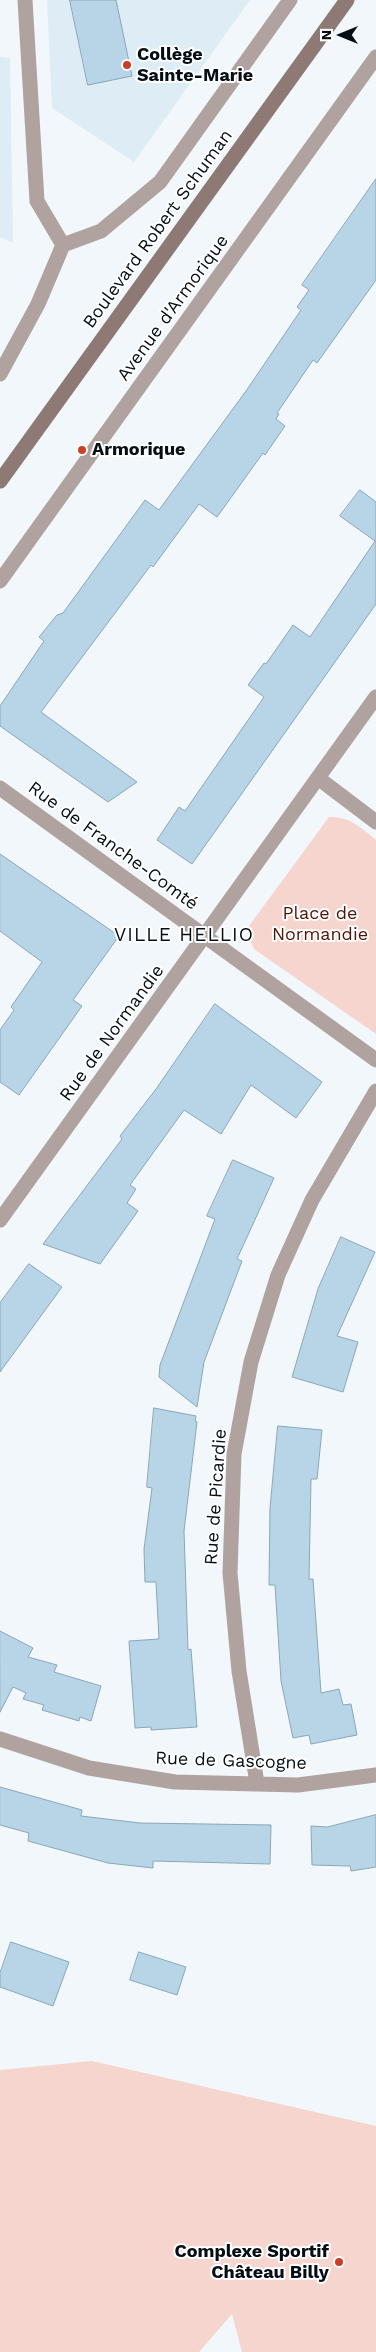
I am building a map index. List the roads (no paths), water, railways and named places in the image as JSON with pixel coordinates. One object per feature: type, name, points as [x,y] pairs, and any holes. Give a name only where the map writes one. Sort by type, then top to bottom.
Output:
[{"type":"main road","name":"Boulevard Robert Schuman","points":[[0,481],[347,0]]},
{"type":"street","points":[[25,0],[37,201],[63,245]]},
{"type":"street","points":[[0,374],[38,304],[63,245],[101,231],[160,182],[290,0]]},
{"type":"street","name":"Avenue d'Armorique","points":[[0,581],[376,57]]},
{"type":"street","name":"Rue de Normandie","points":[[0,1220],[376,697]]},
{"type":"street","points":[[318,778],[376,822]]},
{"type":"street","name":"Rue de Franche-Comté","points":[[0,788],[205,936]]},
{"type":"street","points":[[205,936],[376,1060]]},
{"type":"street","name":"Rue de Picardie","points":[[257,1783],[239,1671],[230,1573],[234,1454],[251,1362],[278,1275],[312,1200],[376,1091]]},
{"type":"street","name":"Rue de Gascogne","points":[[0,1740],[89,1768],[175,1782],[298,1785],[376,1775]]},
{"type":"place","name":"Collège Sainte-Marie","points":[[127,65]]},
{"type":"place","name":"Armorique","points":[[82,450]]},
{"type":"place","name":"Complexe Sportif Château Billy","points":[[339,2262]]},
{"type":"district","name":"VILLE HELLIO","points":[[184,935]]},
{"type":"park label","name":"Place de Normandie","points":[[320,924]]}]
